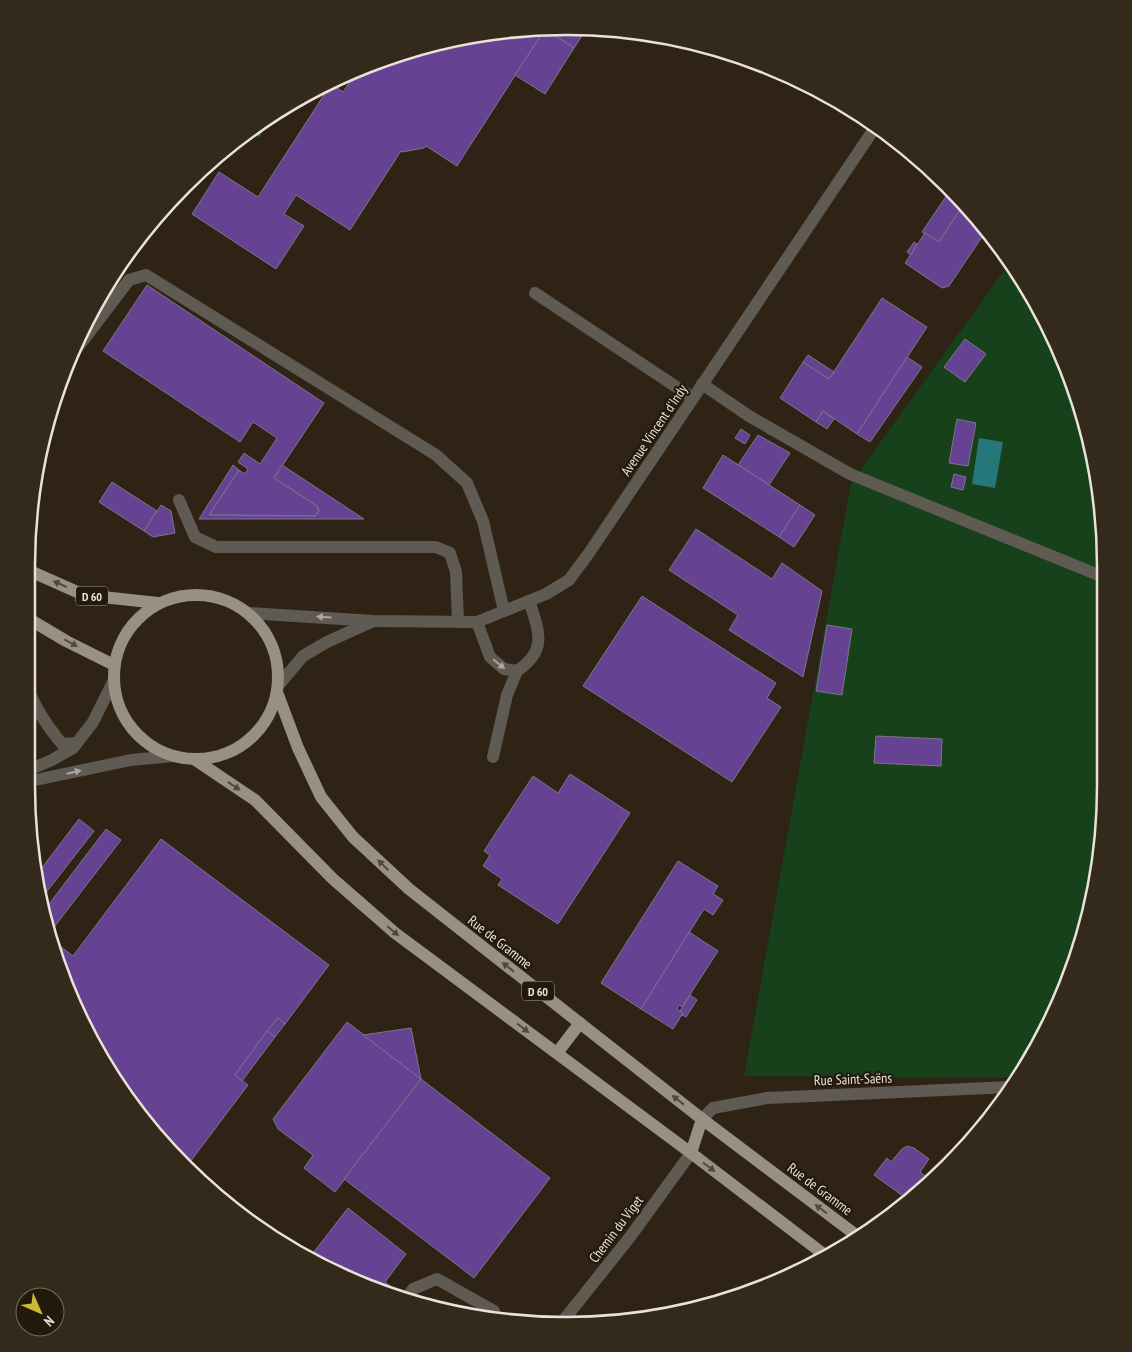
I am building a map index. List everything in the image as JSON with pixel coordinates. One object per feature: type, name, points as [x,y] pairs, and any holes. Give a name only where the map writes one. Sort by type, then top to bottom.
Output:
[{"type":"main road","name":"D 60","points":[[35,573],[84,595],[158,603]]},
{"type":"main road","points":[[205,594],[228,600],[248,613],[262,628],[272,646],[277,666],[277,689],[266,719],[247,741],[222,755],[194,759],[174,756],[155,748],[139,736],[126,720],[117,702],[113,682],[114,665],[122,640],[137,618],[158,603],[181,596],[205,594]]},
{"type":"main road","points":[[35,623],[66,641],[114,665]]},
{"type":"main road","name":"Rue de Gramme","points":[[277,689],[298,748],[321,797],[354,837],[409,889],[702,1119],[853,1233]]},
{"type":"main road","points":[[194,759],[255,800],[333,879],[396,933],[820,1252]]},
{"type":"main road","points":[[557,1053],[580,1023]]},
{"type":"main road","points":[[691,1153],[702,1119]]},
{"type":"street","name":"Avenue Vincent d'Indy","points":[[248,613],[373,621],[477,622],[546,594],[569,580],[872,132]]},
{"type":"street","points":[[90,332],[129,280],[146,275],[436,454],[467,483],[483,521],[504,611]]},
{"type":"street","points":[[536,293],[693,398]]},
{"type":"street","points":[[702,384],[749,416],[850,474],[1097,574]]},
{"type":"street","points":[[179,500],[195,537],[216,548],[436,547],[450,553],[456,572],[458,622]]},
{"type":"street","points":[[493,757],[507,695],[517,671],[527,664],[539,645],[539,630],[529,601]]},
{"type":"street","name":"Avenue Vincent d'Indy","points":[[277,689],[303,656],[327,642],[373,621]]},
{"type":"street","points":[[477,622],[490,657],[504,669],[517,671]]},
{"type":"street","points":[[35,767],[73,748],[93,722],[113,682]]},
{"type":"street","points":[[35,703],[47,726],[62,744],[77,743]]},
{"type":"street","points":[[35,780],[131,760],[174,756]]},
{"type":"street","name":"Rue Saint-Saëns","points":[[702,1119],[713,1108],[767,1098],[1003,1087]]},
{"type":"street","name":"Chemin du Viget","points":[[566,1317],[630,1237],[691,1153]]},
{"type":"street","points":[[410,1293],[413,1289],[437,1279],[494,1311]]},
{"type":"green space","points":[[1006,268],[1042,331],[1069,395],[1087,462],[1096,531],[1097,566],[1096,821],[1087,890],[1069,957],[1057,989],[1026,1052],[1010,1078],[744,1076],[851,483]]},
{"type":"water","points":[[979,438],[1003,442],[995,488],[972,484]]},
{"type":"building","points":[[555,35],[582,35],[574,48]]},
{"type":"building","points":[[555,35],[574,48],[545,94],[515,75],[541,36]]},
{"type":"building","points":[[541,36],[457,166],[426,146],[424,148],[401,151],[350,230],[296,195],[284,214],[304,226],[276,269],[192,214],[219,172],[258,197],[325,93],[336,88],[343,92],[351,81],[363,75],[429,53],[462,45]]},
{"type":"building","points":[[946,196],[960,211],[939,242],[922,232]]},
{"type":"building","points":[[960,211],[982,237],[949,286],[942,288],[905,263],[925,233],[939,242]]},
{"type":"building","points":[[914,242],[917,244],[911,255],[907,252]]},
{"type":"building","points":[[147,285],[324,403],[274,478],[317,506],[319,511],[315,516],[209,515],[239,470],[245,474],[248,469],[238,462],[244,453],[260,464],[277,438],[253,422],[240,442],[103,351]]},
{"type":"building","points":[[882,298],[927,327],[857,434],[823,411],[816,422],[780,398],[803,362],[829,379]]},
{"type":"building","points":[[965,339],[986,354],[965,382],[944,367]]},
{"type":"building","points":[[808,355],[834,372],[829,379],[803,362]]},
{"type":"building","points":[[907,357],[922,367],[870,442],[857,434]]},
{"type":"building","points":[[823,411],[834,419],[827,429],[816,422]]},
{"type":"building","points":[[957,419],[976,423],[968,466],[949,463]]},
{"type":"building","points":[[741,429],[750,435],[745,444],[735,438]]},
{"type":"building","points":[[758,435],[790,453],[769,485],[738,465]]},
{"type":"building","points":[[723,455],[800,505],[779,537],[703,488]]},
{"type":"building","points":[[233,465],[239,470],[209,515],[315,516],[319,511],[317,506],[274,478],[282,465],[364,519],[199,519]]},
{"type":"building","points":[[954,474],[966,477],[963,490],[951,487]]},
{"type":"building","points":[[112,482],[157,511],[144,531],[99,502]]},
{"type":"building","points":[[161,505],[171,511],[175,533],[153,537],[144,531]]},
{"type":"building","points":[[800,505],[815,515],[794,547],[779,537]]},
{"type":"building","points":[[696,529],[772,579],[782,563],[822,591],[803,677],[729,630],[738,615],[669,570]]},
{"type":"building","points":[[642,596],[776,683],[767,698],[781,707],[732,782],[583,686]]},
{"type":"building","points":[[827,625],[852,629],[842,695],[816,691]]},
{"type":"building","points":[[876,736],[942,739],[941,766],[874,763]]},
{"type":"building","points":[[570,774],[630,813],[558,924],[498,885],[502,879],[483,866],[490,855],[484,851],[533,776],[558,793]]},
{"type":"building","points":[[79,819],[94,831],[46,893],[42,868]]},
{"type":"building","points":[[106,829],[121,840],[54,927],[49,905]]},
{"type":"building","points":[[161,839],[329,965],[285,1024],[278,1018],[235,1075],[248,1085],[191,1161],[145,1109],[124,1081],[106,1052],[75,989],[60,946],[73,956]]},
{"type":"building","points":[[678,861],[718,886],[713,894],[723,900],[713,915],[704,909],[641,1009],[601,983]]},
{"type":"building","points":[[689,932],[718,951],[682,1007],[679,1005],[677,1009],[683,1013],[673,1029],[641,1009]]},
{"type":"building","points":[[690,995],[697,1000],[686,1017],[680,1011]]},
{"type":"building","points":[[278,1018],[285,1024],[275,1037],[267,1031]]},
{"type":"building","points":[[347,1022],[421,1079],[335,1192],[304,1168],[313,1155],[278,1129],[273,1119]]},
{"type":"building","points":[[411,1028],[421,1079],[363,1035]]},
{"type":"building","points":[[267,1031],[275,1037],[242,1081],[235,1075]]},
{"type":"building","points":[[421,1079],[550,1178],[474,1278],[344,1179]]},
{"type":"building","points":[[907,1146],[914,1148],[929,1159],[920,1172],[925,1176],[903,1196],[874,1175],[887,1158],[891,1162]]},
{"type":"building","points":[[348,1208],[406,1254],[385,1282],[393,1288],[363,1277],[313,1253]]}]
